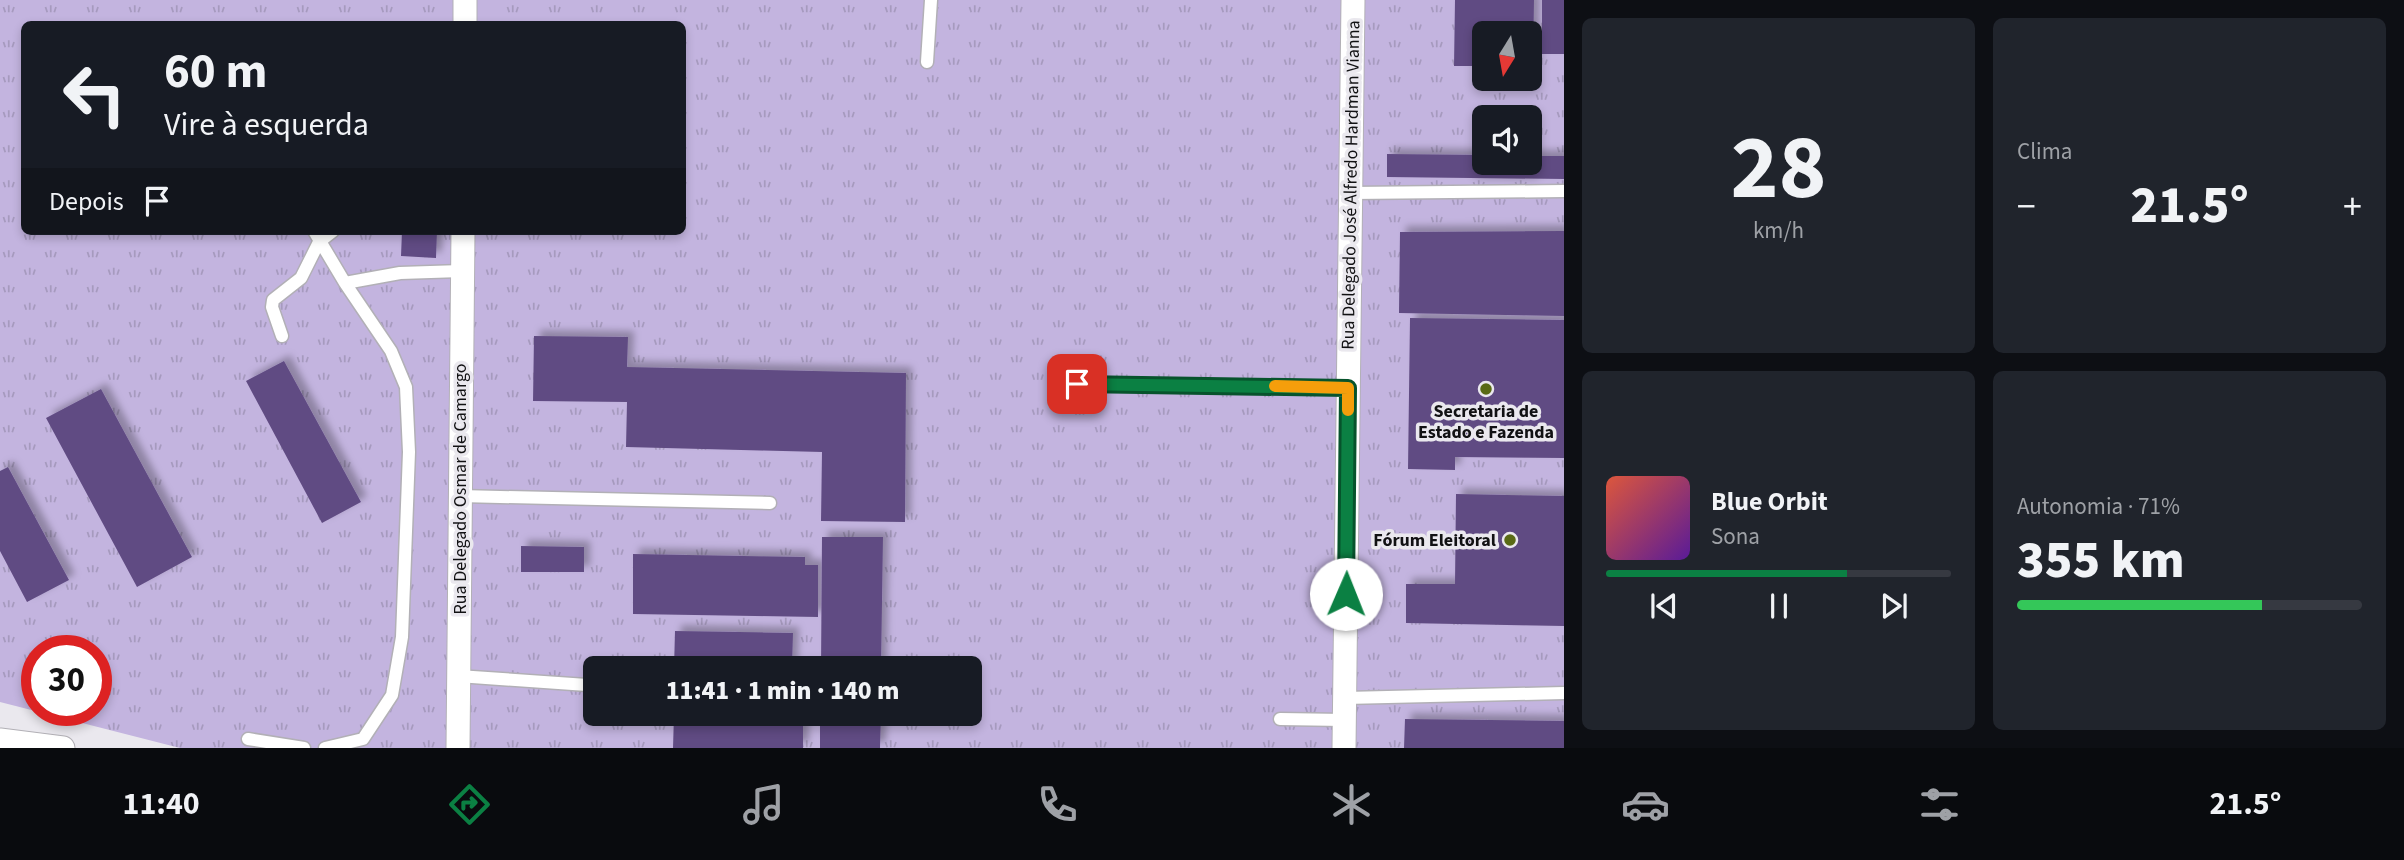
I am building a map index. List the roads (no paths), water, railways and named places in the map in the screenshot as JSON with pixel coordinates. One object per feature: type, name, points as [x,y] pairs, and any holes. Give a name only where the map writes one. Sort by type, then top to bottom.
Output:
[{"type":"street","points":[[465,0],[465,21]]},
{"type":"street","name":"Rua Delegado José Alfredo Hardman Vianna","points":[[1344,748],[1353,0]]},
{"type":"street","name":"Rua Delegado Osmar de Camargo","points":[[458,748],[463,235]]},
{"type":"street","points":[[0,740],[63,748]]},
{"type":"lane","points":[[927,62],[930,0]]},
{"type":"lane","points":[[1351,192],[1564,191]]},
{"type":"lane","points":[[316,236],[391,351],[406,387],[409,452],[402,637],[392,695],[363,739],[325,748]]},
{"type":"lane","points":[[282,336],[272,300],[301,278],[316,236]]},
{"type":"lane","points":[[345,283],[400,273],[461,271]]},
{"type":"lane","points":[[1077,384],[1348,388]]},
{"type":"lane","points":[[460,496],[770,503]]},
{"type":"lane","points":[[458,676],[583,685]]},
{"type":"lane","points":[[1280,719],[1344,709],[1564,693]]},
{"type":"lane","points":[[248,739],[304,748]]},
{"type":"place","name":"Secretaria de Estado e Fazenda","points":[[1486,389]]},
{"type":"place","name":"Fórum Eleitoral","points":[[1510,540]]}]
